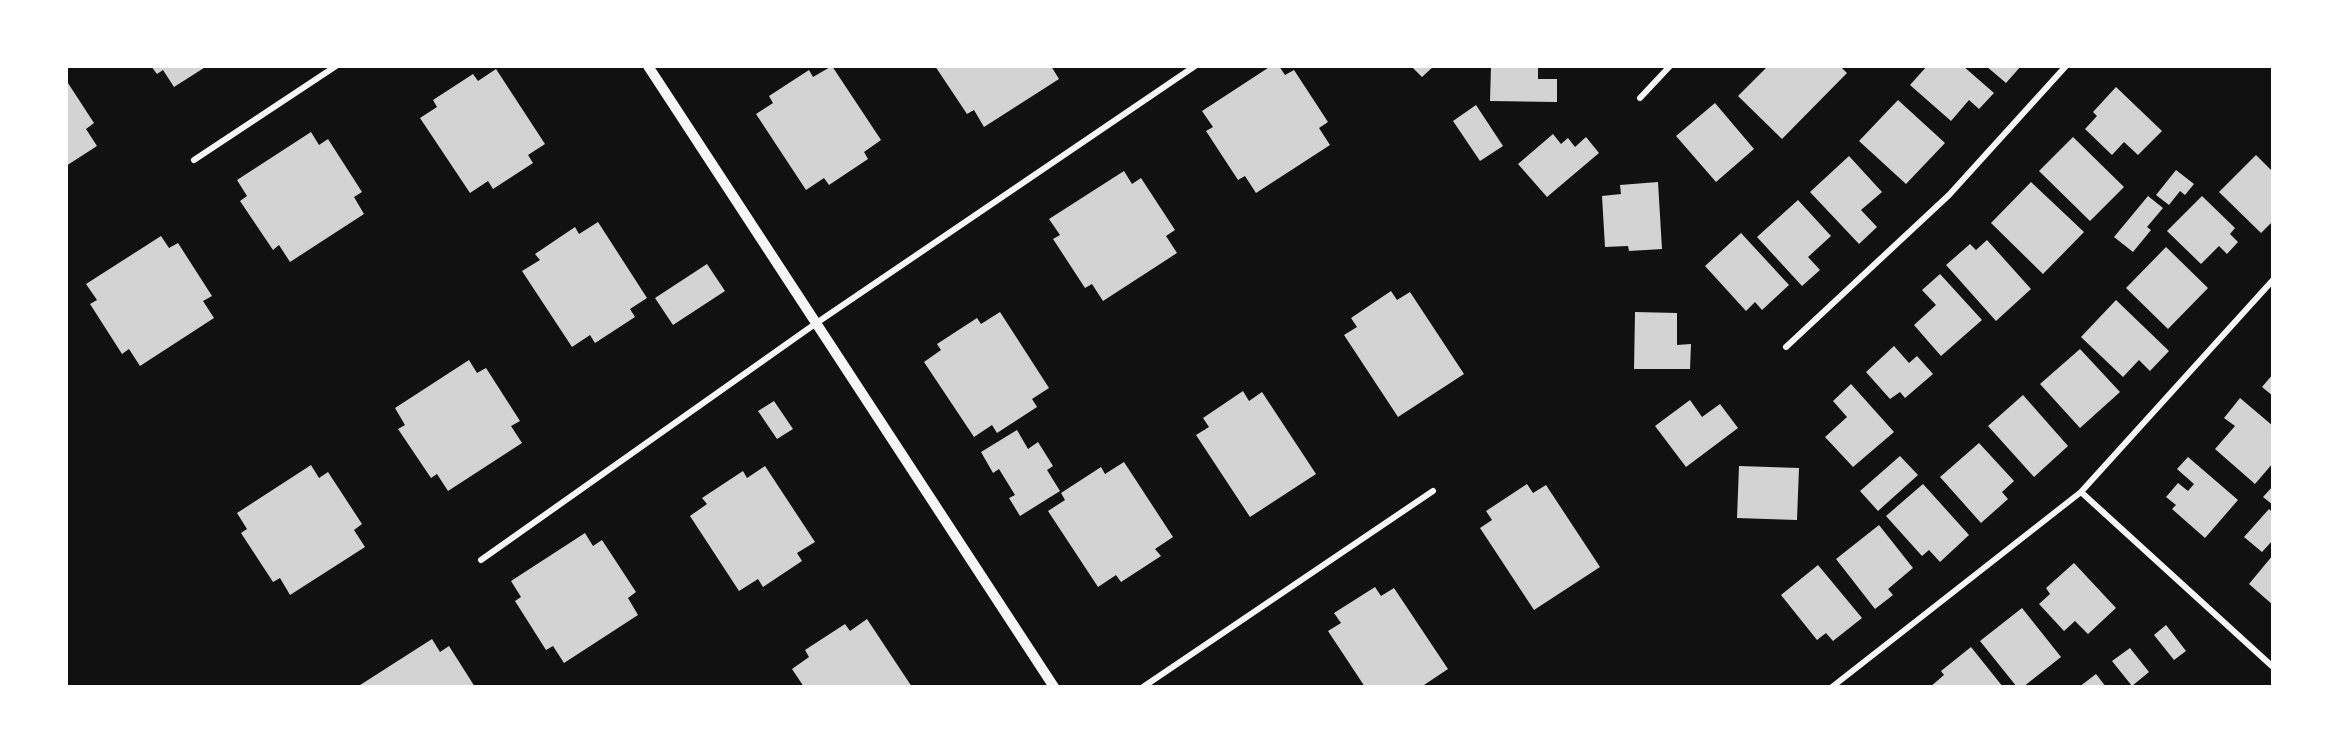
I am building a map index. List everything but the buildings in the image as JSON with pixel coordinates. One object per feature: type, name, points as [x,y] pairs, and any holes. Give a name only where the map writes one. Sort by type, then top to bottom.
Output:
[{"type":"street","points":[[194,160],[336,66]]},
{"type":"street","points":[[648,66],[1054,687]]},
{"type":"street","points":[[481,560],[815,324],[1195,66]]},
{"type":"street","points":[[1640,98],[1670,66]]},
{"type":"street","points":[[1786,347],[1949,195],[2066,66]]},
{"type":"street","points":[[1832,687],[2080,492],[2273,280]]},
{"type":"street","points":[[1143,687],[1433,491]]},
{"type":"street","points":[[2080,492],[2273,667]]}]
